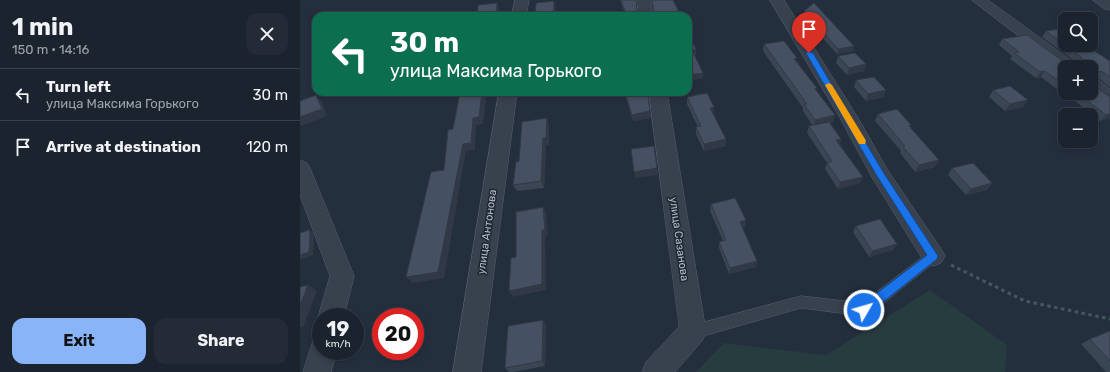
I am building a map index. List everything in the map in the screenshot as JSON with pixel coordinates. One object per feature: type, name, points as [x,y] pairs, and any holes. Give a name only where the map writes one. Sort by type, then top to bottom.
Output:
[{"type":"street","points":[[520,12],[522,0]]},
{"type":"street","points":[[644,0],[646,12]]},
{"type":"street","points":[[777,0],[849,118],[880,174],[933,256]]},
{"type":"street","points":[[979,0],[1060,60]]},
{"type":"street","points":[[1100,0],[1110,6]]},
{"type":"street","points":[[1098,88],[1110,97]]},
{"type":"street","name":"улица Антонова","points":[[467,372],[507,96]]},
{"type":"street","name":"улица Сазанова","points":[[659,96],[693,332]]},
{"type":"street","points":[[300,168],[342,276],[333,308]]},
{"type":"street","points":[[656,372],[693,332]]},
{"type":"street","points":[[317,372],[320,360]]},
{"type":"lane","points":[[693,332],[801,302],[864,310],[933,256]]},
{"type":"path","points":[[933,256],[1025,301],[1110,319]]},
{"type":"green space","points":[[930,290],[1007,345],[1005,372],[696,372],[724,343],[826,355]]},
{"type":"building","points":[[621,0],[636,0],[637,12],[626,12]]},
{"type":"building","points":[[652,0],[673,0],[679,12],[654,12]]},
{"type":"building","points":[[554,1],[553,12],[535,12],[536,3]]},
{"type":"building","points":[[497,3],[496,12],[477,12],[478,5]]},
{"type":"building","points":[[814,3],[854,46],[838,49],[804,11]]},
{"type":"building","points":[[1058,29],[1058,40],[1046,31]]},
{"type":"building","points":[[1027,35],[1061,60],[1058,60],[1058,81],[1045,71],[1040,72],[1014,53],[1019,52],[1002,39]]},
{"type":"building","points":[[784,41],[797,58],[794,59],[817,88],[815,89],[835,115],[815,120],[804,104],[807,104],[764,44]]},
{"type":"building","points":[[692,42],[696,49],[692,50]]},
{"type":"building","points":[[692,50],[703,73],[692,75]]},
{"type":"building","points":[[1074,52],[1096,52],[1110,61],[1110,77],[1103,72],[1098,71],[1098,60],[1083,60]]},
{"type":"building","points":[[855,53],[866,64],[849,68],[838,56]]},
{"type":"building","points":[[874,77],[886,90],[868,94],[856,80]]},
{"type":"building","points":[[1010,86],[1028,100],[1010,104],[993,90]]},
{"type":"building","points":[[1098,88],[1110,96],[1110,114],[1106,115],[1086,100],[1098,100]]},
{"type":"building","points":[[707,93],[714,107],[710,108],[726,139],[704,144],[696,127],[701,126],[687,97]]},
{"type":"building","points":[[316,96],[322,109],[300,117],[300,101]]},
{"type":"building","points":[[459,96],[482,96],[479,117],[473,118],[471,143],[463,144],[438,272],[406,277],[431,172],[444,170],[448,130],[453,129]]},
{"type":"building","points":[[626,96],[648,96],[650,111],[632,115]]},
{"type":"building","points":[[897,109],[911,125],[909,126],[939,160],[919,165],[878,114]]},
{"type":"building","points":[[547,118],[546,138],[543,138],[541,181],[513,185],[516,162],[519,161],[522,122]]},
{"type":"building","points":[[829,122],[841,139],[836,140],[863,177],[840,182],[827,163],[832,161],[809,126]]},
{"type":"building","points":[[654,146],[657,168],[634,172],[631,149]]},
{"type":"building","points":[[973,163],[992,183],[971,189],[952,168]]},
{"type":"building","points":[[735,198],[746,220],[740,222],[757,261],[730,268],[719,242],[726,240],[711,204]]},
{"type":"building","points":[[543,207],[545,230],[542,230],[542,284],[509,291],[511,258],[516,257],[516,212]]},
{"type":"building","points":[[880,219],[897,244],[872,251],[856,226]]},
{"type":"building","points":[[309,230],[309,252],[300,255],[300,233]]},
{"type":"building","points":[[308,285],[300,306],[300,287]]},
{"type":"building","points":[[543,320],[542,361],[505,368],[508,326]]},
{"type":"building","points":[[1110,331],[1110,361],[1090,339]]},
{"type":"slow traffic","points":[[829,85],[862,141]]},
{"type":"route","points":[[809,53],[849,118],[880,174],[933,256],[864,310]]}]
